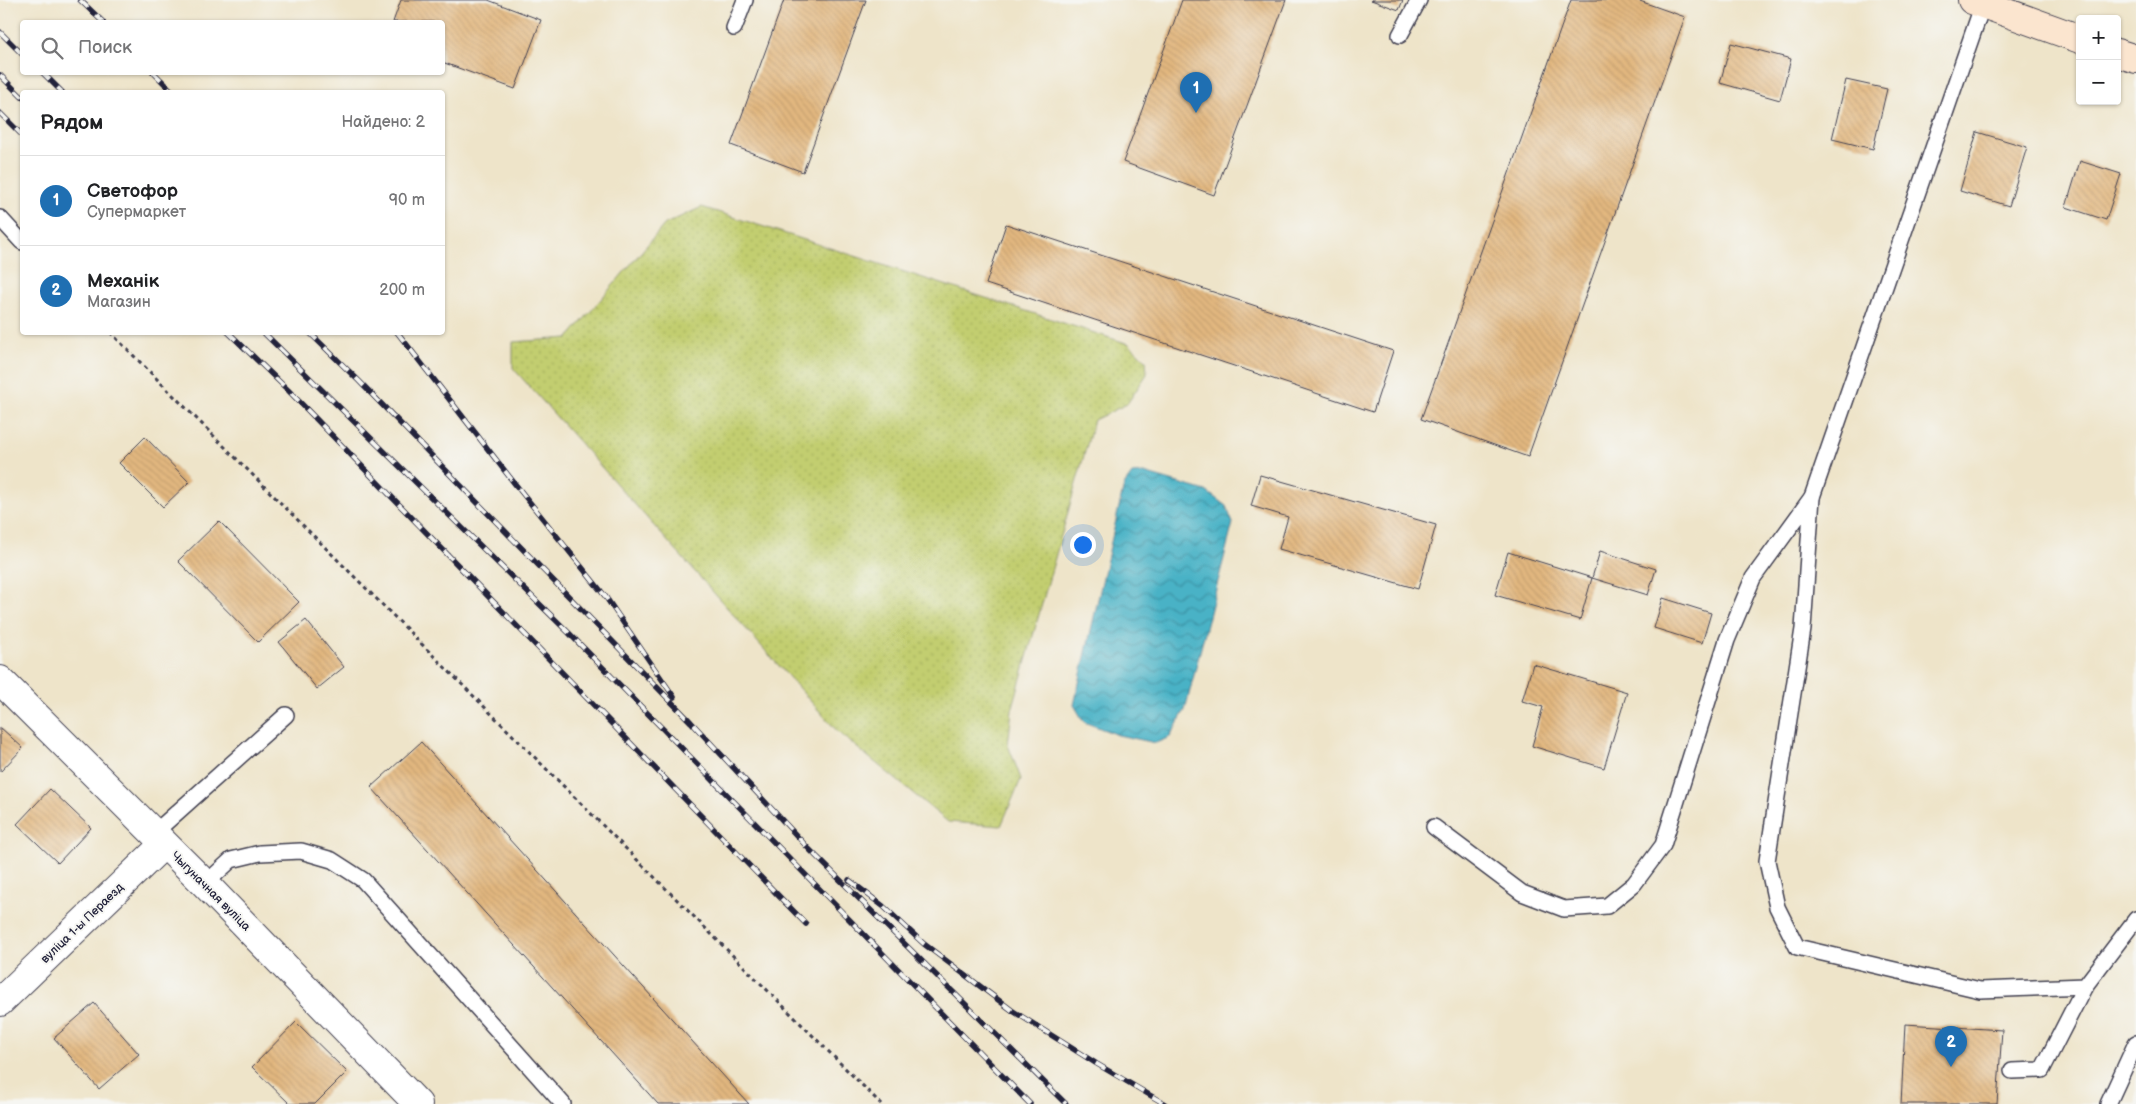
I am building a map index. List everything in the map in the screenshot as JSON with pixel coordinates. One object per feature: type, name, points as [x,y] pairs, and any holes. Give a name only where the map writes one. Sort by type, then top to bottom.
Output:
[{"type":"street","points":[[1977,2],[2076,38]]},
{"type":"street","points":[[2121,54],[2136,59]]},
{"type":"street","name":"Чыгуначная вуліца","points":[[0,680],[205,884],[418,1104]]},
{"type":"street","name":"вуліца 1-ы Пераезд","points":[[0,1002],[159,839]]},
{"type":"lane","points":[[734,28],[745,0]]},
{"type":"lane","points":[[1400,35],[1419,0]]},
{"type":"lane","points":[[1977,2],[1812,497],[1803,628],[1768,861],[1777,907],[1797,947],[1980,990],[2085,986]]},
{"type":"lane","points":[[0,218],[20,240]]},
{"type":"lane","points":[[1434,827],[1522,893],[1564,909],[1607,906],[1634,884],[1663,845],[1727,640],[1753,578],[1812,497]]},
{"type":"lane","points":[[159,839],[286,714]]},
{"type":"lane","points":[[205,884],[231,860],[260,853],[301,851],[332,860],[363,880],[563,1104]]},
{"type":"lane","points":[[2012,1071],[2042,1070],[2085,986],[2136,919]]},
{"type":"lane","points":[[2108,1104],[2135,1051]]},
{"type":"path","points":[[113,335],[880,1104]]},
{"type":"green space","points":[[702,207],[1129,344],[1146,360],[1147,374],[1127,404],[1094,420],[1012,710],[1008,745],[1021,779],[1001,826],[948,822],[838,732],[513,368],[513,342],[568,338],[665,224]]},
{"type":"water","points":[[1144,473],[1206,491],[1226,506],[1233,523],[1185,710],[1170,737],[1156,743],[1118,735],[1084,722],[1074,705],[1124,485],[1132,474]]},
{"type":"building","points":[[401,0],[488,0],[541,20],[515,89],[445,63],[445,20],[394,20]]},
{"type":"building","points":[[784,0],[866,0],[803,172],[731,145]]},
{"type":"building","points":[[1182,0],[1286,0],[1214,195],[1123,162]]},
{"type":"building","points":[[1371,0],[1403,0],[1399,10]]},
{"type":"building","points":[[1571,0],[1637,0],[1685,17],[1528,457],[1421,419]]},
{"type":"building","points":[[1731,43],[1791,59],[1780,100],[1720,83]]},
{"type":"building","points":[[1846,80],[1887,89],[1873,149],[1832,139]]},
{"type":"building","points":[[1977,132],[2027,147],[2009,206],[1960,191]]},
{"type":"building","points":[[2080,161],[2121,174],[2106,220],[2066,207]]},
{"type":"building","points":[[1006,224],[1393,351],[1373,412],[986,284]]},
{"type":"building","points":[[145,437],[189,482],[163,507],[119,463]]},
{"type":"building","points":[[1260,475],[1436,525],[1418,589],[1279,549],[1288,517],[1251,506]]},
{"type":"building","points":[[219,521],[299,602],[258,642],[178,561]]},
{"type":"building","points":[[1600,551],[1656,569],[1648,595],[1592,578]]},
{"type":"building","points":[[1508,552],[1592,578],[1580,620],[1495,595]]},
{"type":"building","points":[[1663,598],[1711,613],[1702,643],[1654,628]]},
{"type":"building","points":[[306,620],[344,667],[317,689],[279,642]]},
{"type":"building","points":[[1533,664],[1627,692],[1604,768],[1532,746],[1543,707],[1522,701]]},
{"type":"building","points":[[0,727],[23,748],[0,772]]},
{"type":"building","points":[[421,742],[749,1104],[658,1104],[371,787]]},
{"type":"building","points":[[50,789],[91,828],[58,863],[17,824]]},
{"type":"building","points":[[94,1003],[139,1054],[99,1089],[54,1038]]},
{"type":"building","points":[[296,1022],[347,1072],[315,1104],[290,1104],[252,1067]]},
{"type":"building","points":[[1905,1024],[2002,1030],[1997,1104],[1901,1104]]},
{"type":"railway","points":[[80,0],[101,20]]},
{"type":"railway","points":[[0,32],[20,52]]},
{"type":"railway","points":[[0,75],[20,95]]},
{"type":"railway","points":[[45,75],[60,90]]},
{"type":"railway","points":[[156,75],[171,90]]},
{"type":"railway","points":[[0,113],[20,133]]},
{"type":"railway","points":[[231,335],[288,390],[806,924]]},
{"type":"railway","points":[[266,335],[568,632],[1030,1104]]},
{"type":"railway","points":[[312,335],[691,722],[809,849],[1066,1104]]},
{"type":"railway","points":[[399,335],[605,596],[674,697]]},
{"type":"railway","points":[[849,880],[883,906],[924,944],[1013,1011],[1165,1104]]},
{"type":"place","name":"Светофор","points":[[1196,113]]},
{"type":"place","name":"Механік","points":[[1951,1067]]}]
